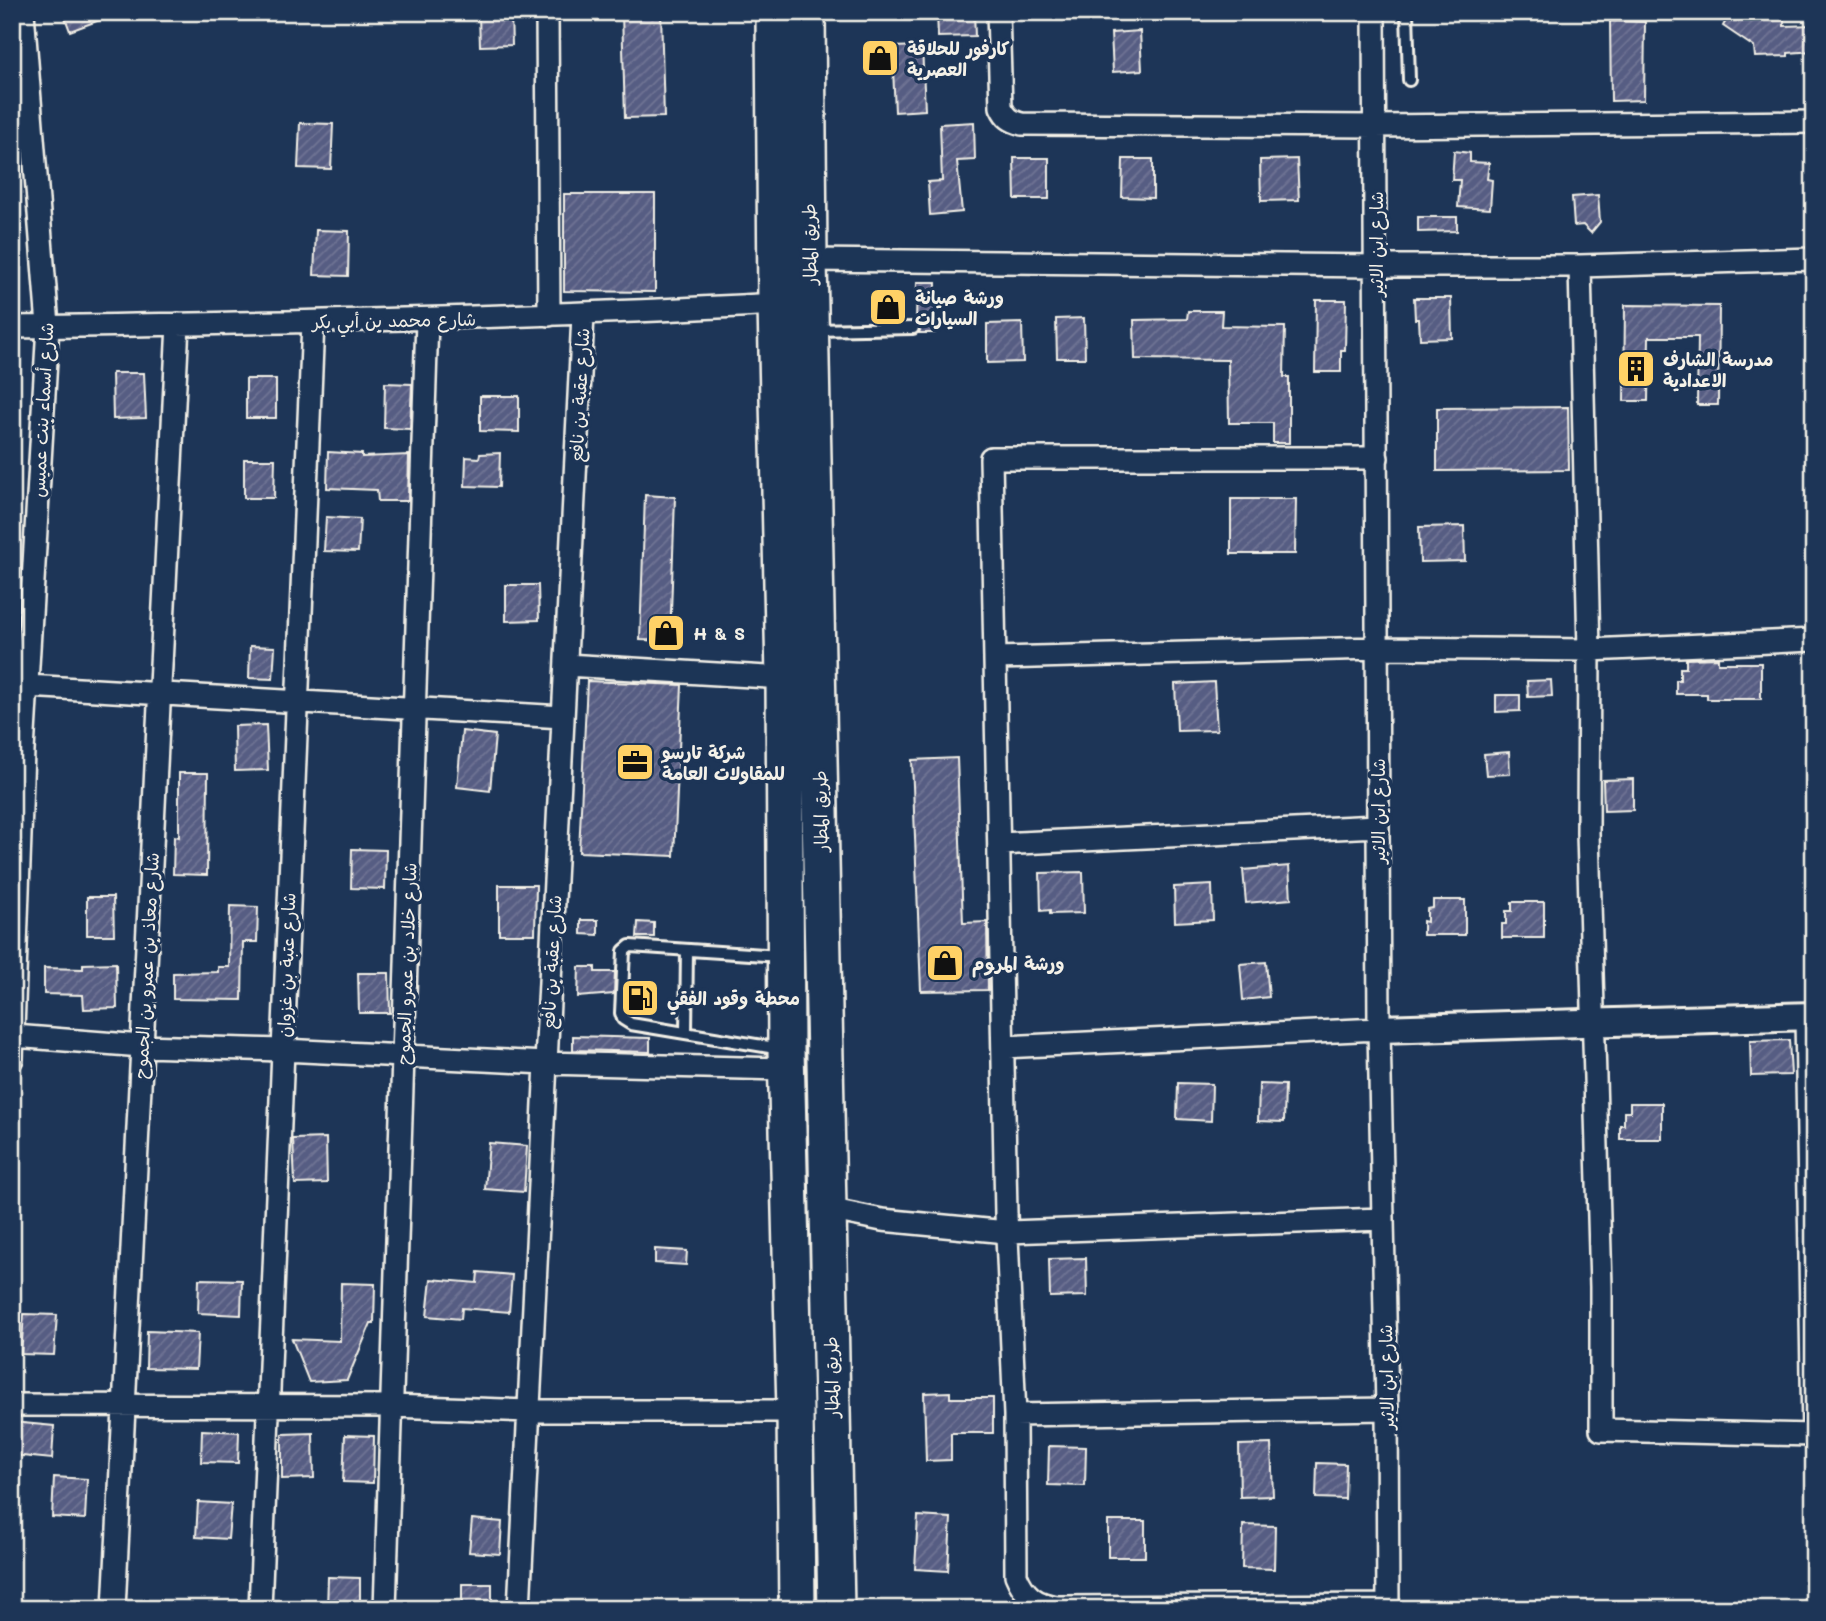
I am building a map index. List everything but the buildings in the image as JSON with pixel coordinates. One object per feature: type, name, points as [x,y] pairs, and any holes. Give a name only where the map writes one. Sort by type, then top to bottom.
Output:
[{"type":"highway","name":"طريق المطار","points":[[774,12],[776,304],[785,678],[786,1059],[797,1609]]},
{"type":"highway","name":"طريق المطار","points":[[807,12],[810,330],[836,1609]]},
{"type":"street","name":"شارع أسماء بنت عميس","points":[[12,1059],[18,750],[27,686],[22,613],[48,326],[23,12]]},
{"type":"street","name":"شارع عقبة بن نافع","points":[[547,12],[549,315]]},
{"type":"street","points":[[998,12],[1001,107],[1012,121],[1022,124],[1375,126],[1814,122]]},
{"type":"street","name":"شارع ابن الاثير","points":[[1374,12],[1379,1029],[1388,1607]]},
{"type":"street","points":[[809,260],[1580,266],[1814,259]]},
{"type":"street","points":[[1003,1047],[1379,1029],[1594,1022],[1810,1016],[1813,1435],[1601,1430],[1601,1287],[1594,1022],[1588,833],[1589,650],[1580,266]]},
{"type":"street","name":"شارع محمد بن أبي بكر","points":[[12,327],[427,320],[583,315],[776,304]]},
{"type":"street","name":"شارع عقبة بن نافع","points":[[519,1609],[583,315]]},
{"type":"street","name":"شارع خلاد بن عمرو الجموح","points":[[385,1609],[427,320]]},
{"type":"street","name":"شارع عتبة بن غزوان","points":[[260,1609],[313,322]]},
{"type":"street","name":"شارع معاذ بن عمرو بن الجموح","points":[[114,1609],[178,324]]},
{"type":"street","points":[[1377,458],[990,458],[1007,1232],[1015,1415],[1016,1575],[1021,1587],[1040,1604],[1057,1606],[1388,1607]]},
{"type":"street","points":[[995,658],[1377,648],[1589,650],[1814,640]]},
{"type":"street","points":[[566,665],[785,678]]},
{"type":"street","points":[[27,686],[563,717]]},
{"type":"street","points":[[999,844],[1378,826]]},
{"type":"street","points":[[14,1037],[142,1046],[546,1063],[786,1059]]},
{"type":"street","points":[[828,1209],[882,1220],[1007,1232],[1382,1219]]},
{"type":"street","points":[[12,1405],[795,1411]]},
{"type":"street","points":[[1015,1415],[1387,1409]]},
{"type":"lane","points":[[1407,12],[1409,80]]},
{"type":"lane","points":[[810,330],[913,328]]},
{"type":"lane","points":[[786,956],[632,946],[625,949],[621,1013],[622,1019],[628,1024],[686,1033],[786,1059]]},
{"type":"lane","points":[[686,1033],[687,950]]},
{"type":"place","name":"كارفور للحلاقة العصرية","points":[[880,58]]},
{"type":"place","name":"ورشة صيانة السيارات","points":[[888,307]]},
{"type":"place","name":"مدرسة الشارف الاعدادية","points":[[1636,369]]},
{"type":"place","name":"H & S","points":[[666,633]]},
{"type":"place","name":"شركة تارسو للمقاولات العامة","points":[[635,762]]},
{"type":"place","name":"ورشة المروم","points":[[945,963]]},
{"type":"place","name":"محطة وقود الفقي","points":[[640,998]]}]
